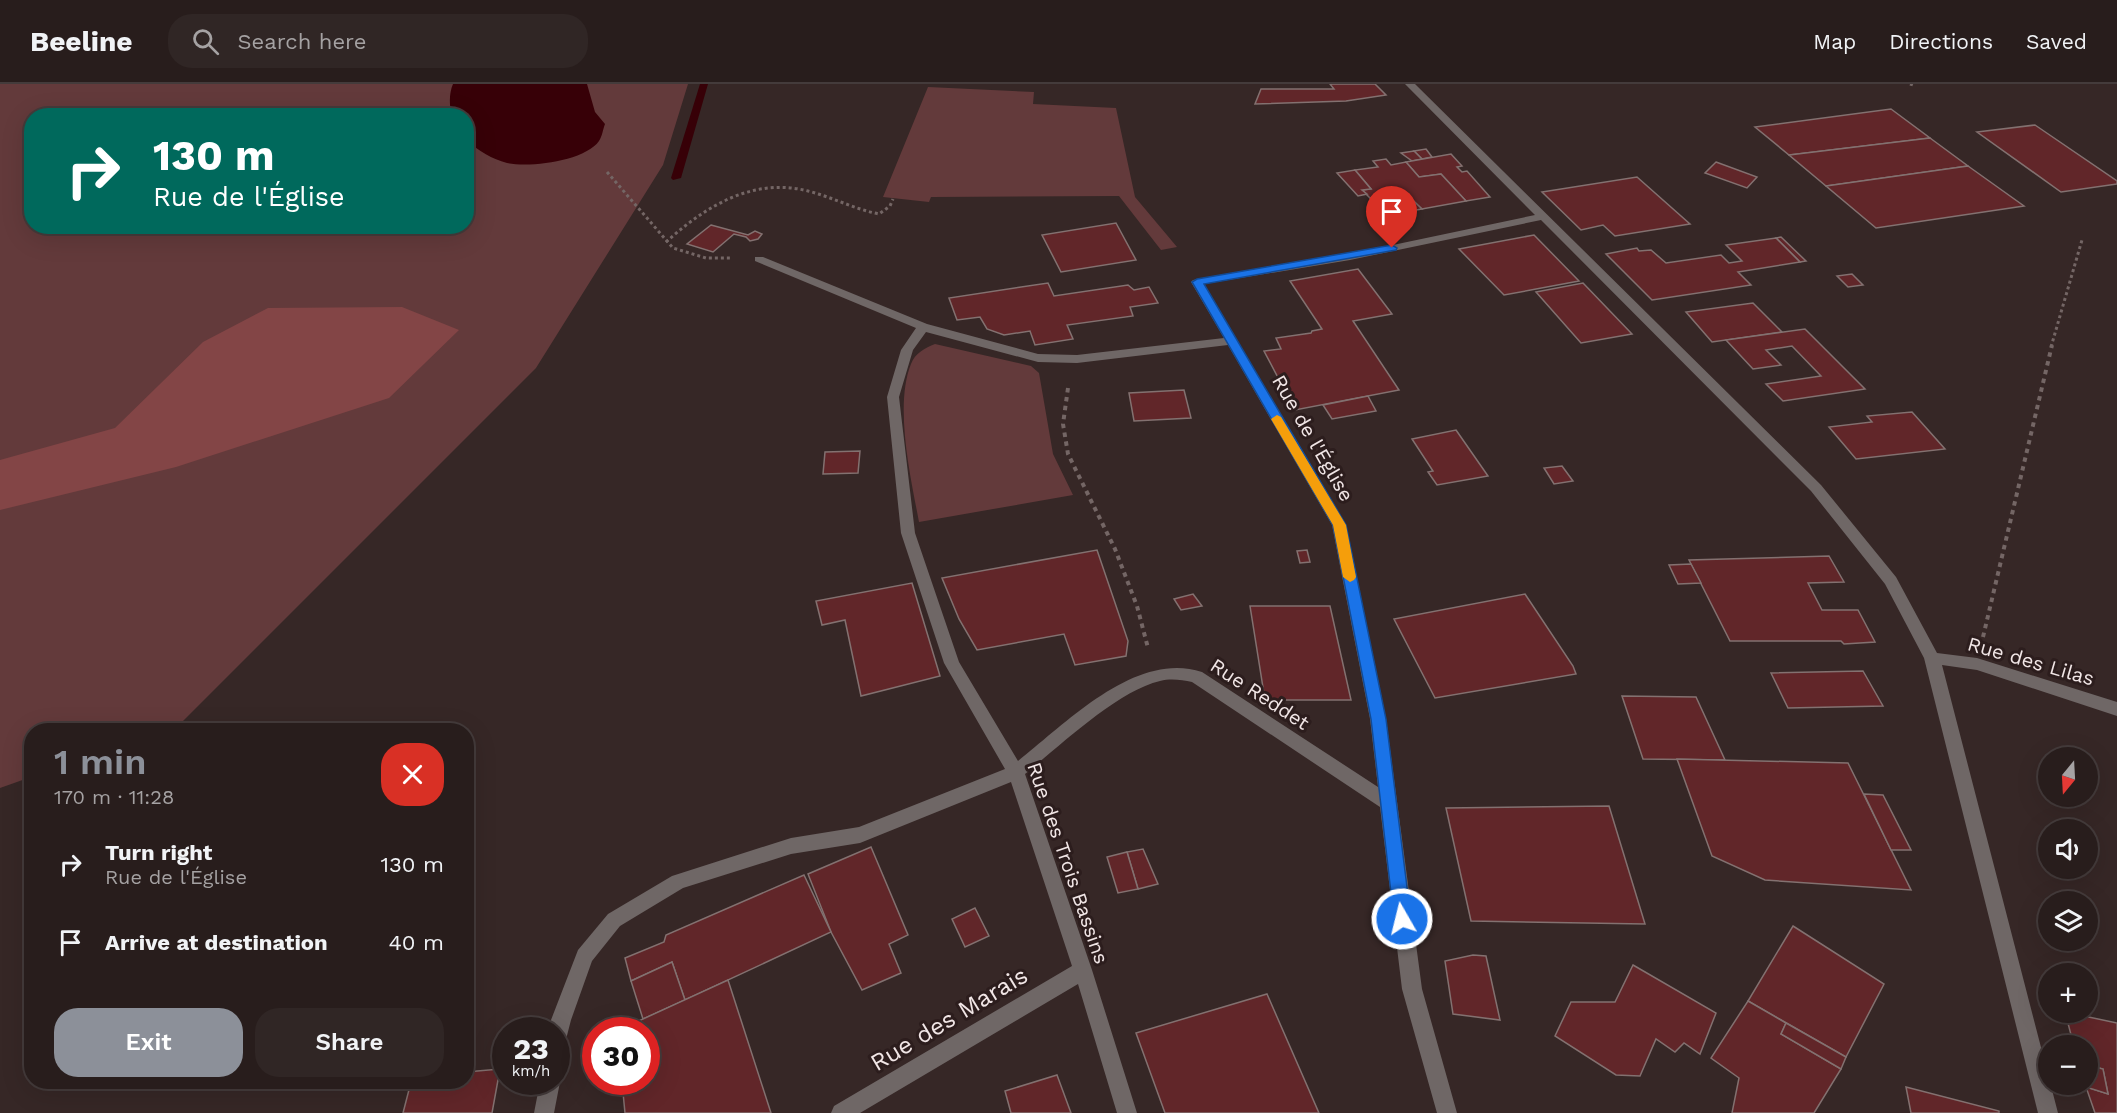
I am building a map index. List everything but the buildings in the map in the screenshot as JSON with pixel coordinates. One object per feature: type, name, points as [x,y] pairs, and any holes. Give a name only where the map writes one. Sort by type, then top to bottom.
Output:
[{"type":"street","points":[[1410,84],[1541,217],[1816,488],[1891,581],[1932,658],[2048,1113]]},
{"type":"street","name":"Rue de l'Église","points":[[1447,1113],[1412,989],[1378,719],[1339,525],[1197,282],[1350,257],[1541,217]]},
{"type":"street","points":[[759,259],[922,327],[1038,358],[1077,359],[1232,341]]},
{"type":"street","name":"Rue des Trois Bassins","points":[[922,327],[907,350],[893,397],[908,533],[952,663],[1016,771],[1083,970],[1127,1113]]},
{"type":"street","name":"Rue des Lilas","points":[[1932,658],[1977,664],[2117,709]]},
{"type":"street","name":"Rue Reddet","points":[[562,1017],[585,956],[614,920],[678,882],[791,846],[860,835],[1016,771],[1113,695],[1156,675],[1173,673],[1196,676],[1387,802]]},
{"type":"street","name":"Rue des Marais","points":[[841,1113],[1083,970]]},
{"type":"street","points":[[544,1113],[547,1095]]},
{"type":"path","points":[[607,172],[673,248],[706,258],[759,259]]},
{"type":"path","points":[[666,242],[691,218],[749,189],[782,187],[806,190],[863,212],[879,214],[890,206],[893,199]]},
{"type":"path","points":[[1977,664],[2043,376],[2082,240]]},
{"type":"path","points":[[1077,359],[1067,388],[1063,424],[1068,454],[1115,549],[1137,606],[1156,675]]},
{"type":"shaded area","points":[[0,84],[688,84],[663,165],[536,368],[181,723],[24,723],[24,779],[0,788]]},
{"type":"shaded area","points":[[453,84],[587,84],[595,112],[605,124],[599,141],[582,154],[543,164],[507,163],[474,146],[474,108],[451,108],[450,95]]},
{"type":"shaded area","points":[[928,87],[1034,92],[1033,104],[1116,108],[1135,197],[1177,247],[1161,250],[1119,196],[931,197],[929,202],[883,197]]},
{"type":"shaded area","points":[[402,307],[459,330],[389,398],[176,467],[0,510],[0,460],[115,428],[203,342],[268,308]]},
{"type":"shaded area","points":[[935,344],[1031,366],[1039,373],[1053,454],[1073,495],[919,522],[906,443],[904,400],[906,381],[913,360],[921,351]]},
{"type":"waterway","points":[[676,178],[704,84]]},
{"type":"slow traffic","points":[[1277,419],[1339,525],[1350,577]]},
{"type":"route","points":[[1392,248],[1197,282],[1339,525],[1378,719],[1402,919]]}]
